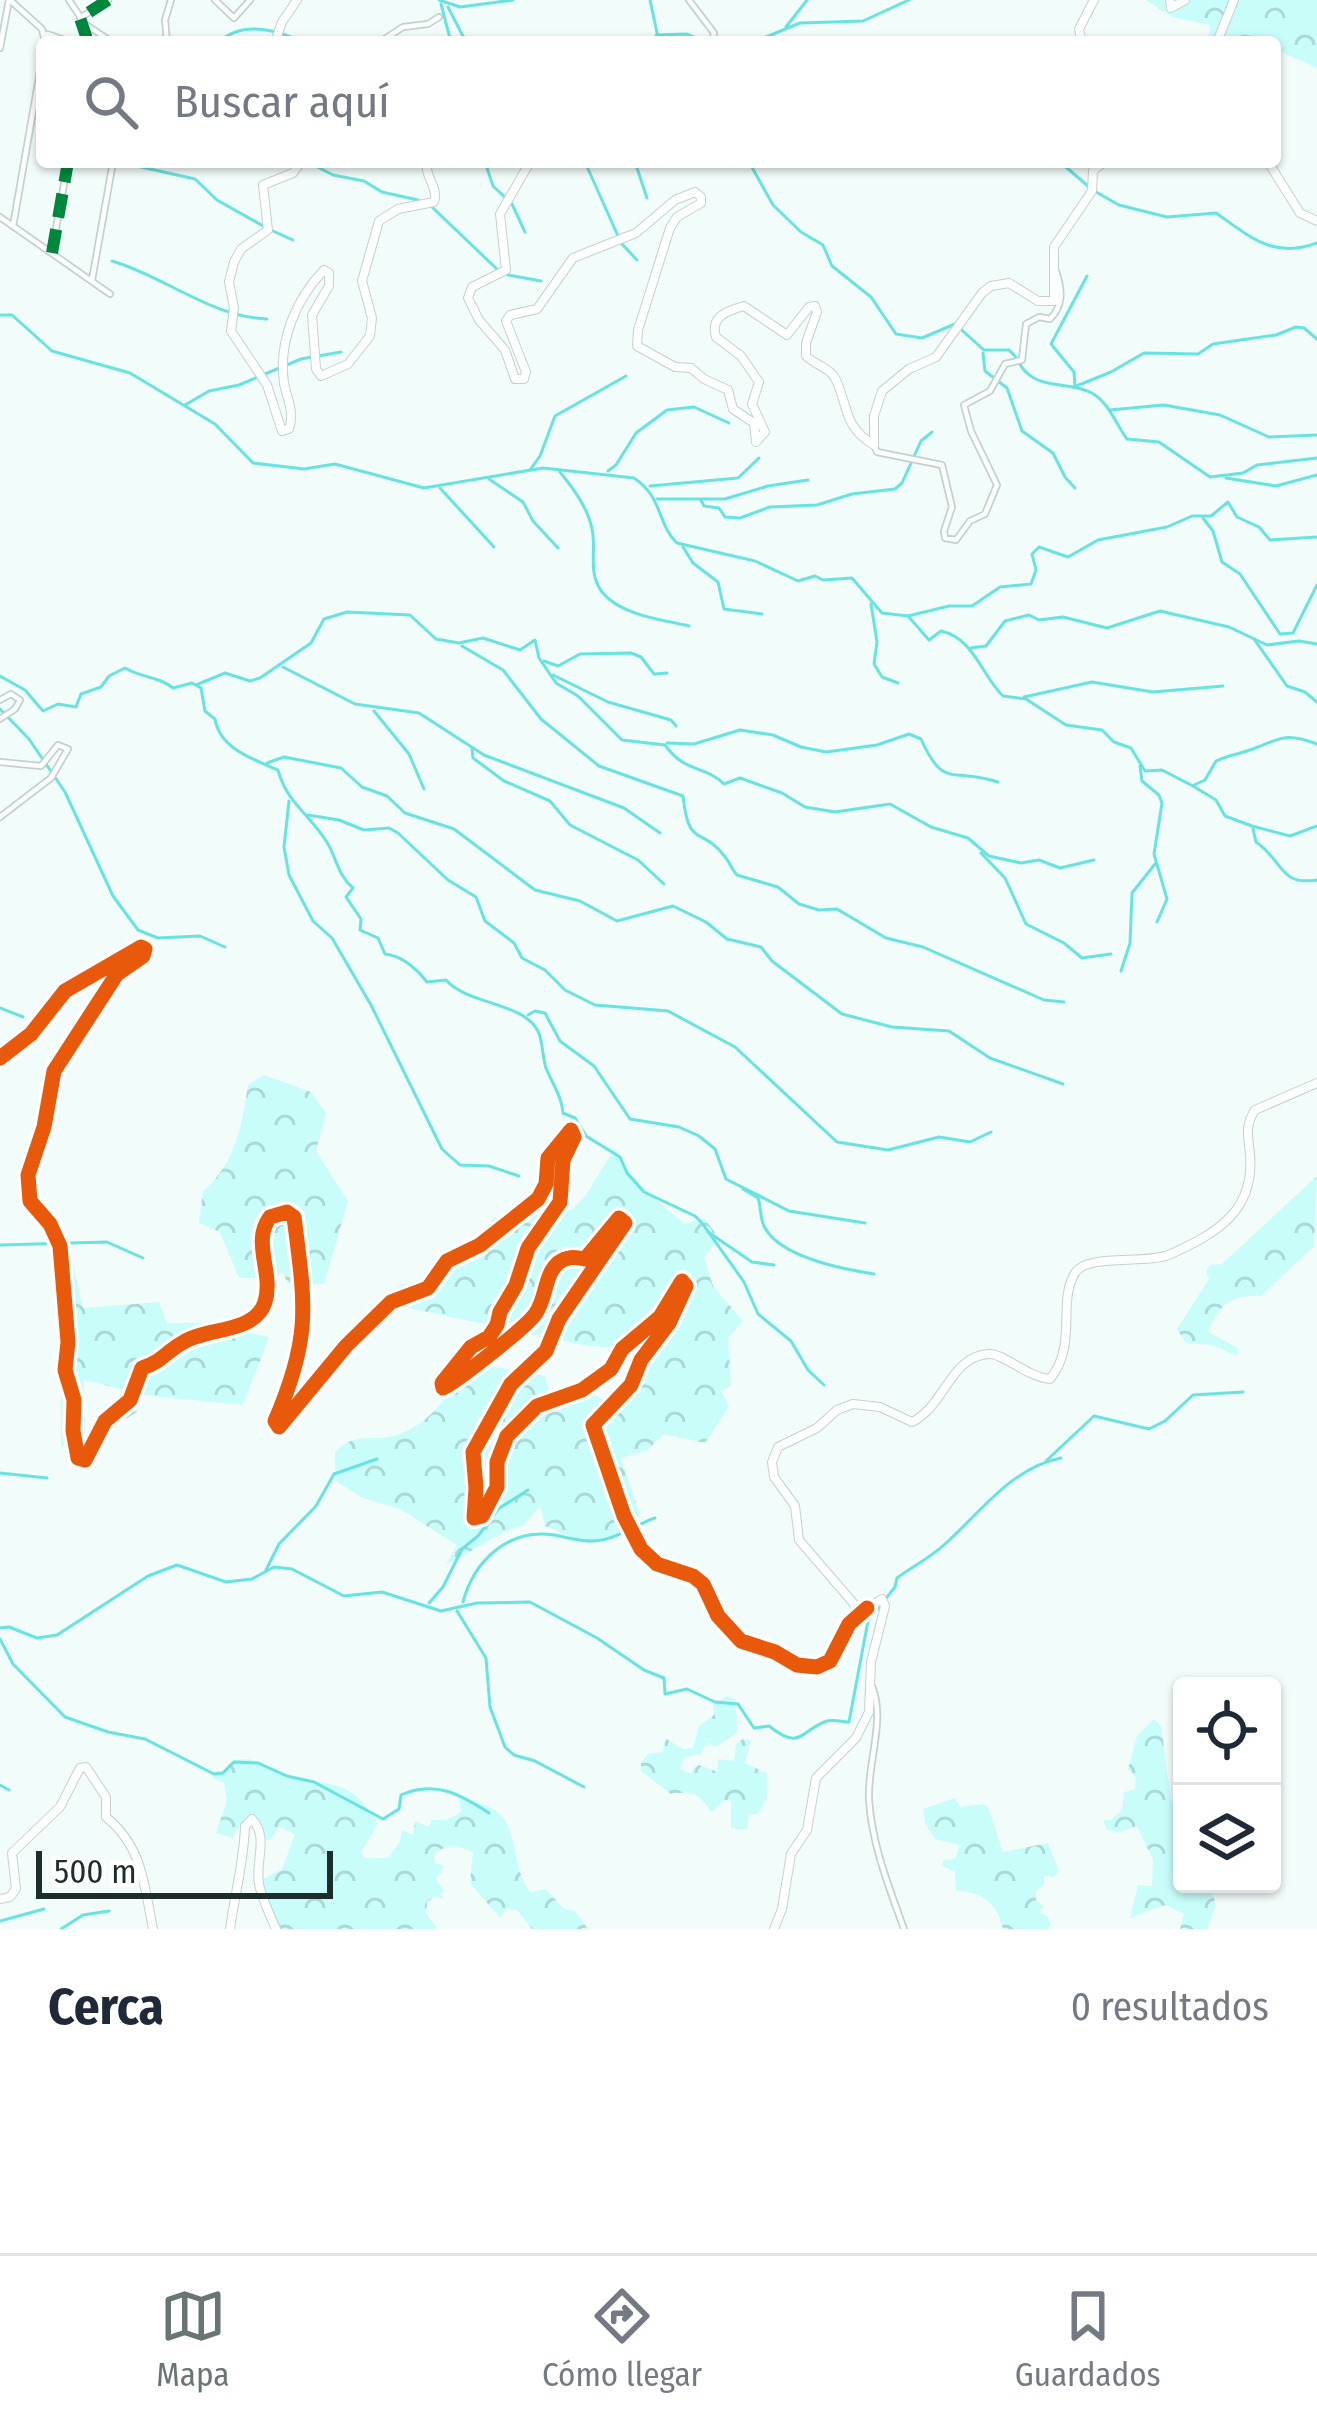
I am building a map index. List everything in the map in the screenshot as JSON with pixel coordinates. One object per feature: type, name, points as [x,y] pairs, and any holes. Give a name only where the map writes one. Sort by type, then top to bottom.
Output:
[{"type":"street","points":[[10,0],[53,36]]},
{"type":"street","points":[[0,48],[10,0]]},
{"type":"street","points":[[70,0],[86,36]]},
{"type":"street","points":[[80,18],[108,0]]},
{"type":"street","points":[[166,36],[171,0]]},
{"type":"street","points":[[215,0],[234,18],[250,0]]},
{"type":"street","points":[[277,36],[297,0]]},
{"type":"street","points":[[689,0],[713,36]]},
{"type":"street","points":[[1082,36],[1081,20],[1094,0]]},
{"type":"street","points":[[1170,0],[1172,8],[1185,0]]},
{"type":"street","points":[[1219,36],[1234,0]]},
{"type":"street","points":[[389,36],[439,16]]},
{"type":"street","points":[[80,18],[101,36]]},
{"type":"street","points":[[13,226],[36,94]]},
{"type":"street","points":[[52,253],[67,168]]},
{"type":"street","points":[[92,281],[112,168]]},
{"type":"street","points":[[297,168],[263,185],[268,230],[241,249],[229,282],[234,308],[231,331],[267,385],[282,430],[289,429],[292,415],[282,348],[296,311],[324,270],[329,286],[312,314],[316,369],[321,376],[330,374],[357,356],[370,336],[372,318],[362,281],[374,228],[390,213],[434,202],[428,168]]},
{"type":"street","points":[[527,168],[500,214],[506,270],[472,286],[468,298],[479,320],[505,350],[515,379],[524,379],[526,372],[508,332],[510,314],[537,308],[578,256],[636,233],[675,200],[694,192],[700,202],[677,217],[670,228],[637,346],[675,367],[691,368],[728,390],[734,409],[754,423],[754,441],[759,441],[765,427],[752,404],[759,382],[741,356],[716,337],[714,323],[744,306],[788,335],[809,307],[815,306],[818,312],[806,356],[832,373],[844,412],[860,434],[877,452],[942,465],[952,507],[945,538],[956,540],[970,521],[985,514],[997,485],[970,431],[964,405],[990,391],[1005,364],[1025,356],[1027,324],[1039,317],[1051,320],[1061,298],[1055,270]]},
{"type":"street","points":[[874,446],[874,416],[882,391],[910,369],[936,357],[982,293],[1009,283],[1038,301],[1051,303],[1057,296],[1056,242],[1092,191],[1095,168]]},
{"type":"street","points":[[1272,168],[1300,213],[1317,221]]},
{"type":"street","points":[[0,217],[110,294]]},
{"type":"street","points":[[0,700],[11,694],[20,700],[0,718]]},
{"type":"street","points":[[0,761],[40,766],[58,746],[68,749],[50,778],[0,818]]},
{"type":"street","points":[[0,1058],[31,1034],[65,992],[141,947],[145,949],[145,954],[117,974],[54,1071],[44,1127],[28,1175],[30,1202],[55,1232],[60,1246],[68,1342],[65,1370],[74,1400],[78,1458],[85,1460],[105,1421],[128,1404],[142,1368],[163,1361],[183,1342],[243,1324],[257,1315],[266,1298],[261,1238],[270,1217],[287,1212],[294,1217],[305,1287],[301,1344],[274,1421],[279,1427],[346,1346],[391,1302],[428,1288],[447,1261],[480,1245],[538,1199],[546,1184],[548,1159],[571,1130],[574,1137],[563,1160],[560,1202],[529,1248],[493,1333],[471,1347],[442,1383],[443,1388],[530,1322],[556,1265],[571,1257],[585,1258],[619,1218],[625,1223],[559,1319],[546,1351],[519,1373],[480,1438],[473,1452],[476,1500],[472,1515],[482,1516],[496,1487],[497,1462],[506,1436],[537,1406],[582,1390],[605,1374],[622,1349],[660,1317],[682,1281],[686,1286],[669,1322],[641,1360],[631,1384],[593,1425],[632,1536],[657,1564],[703,1584],[718,1616],[741,1641],[797,1665],[830,1661],[855,1606]]},
{"type":"street","points":[[867,1608],[855,1606],[800,1540],[796,1506],[774,1477],[773,1456],[778,1447],[854,1404],[917,1420],[944,1395],[955,1372],[983,1355],[1001,1356],[1018,1370],[1050,1379],[1066,1340],[1069,1288],[1076,1271],[1090,1262],[1136,1262],[1166,1256],[1210,1236],[1247,1193],[1251,1169],[1247,1136],[1255,1110],[1317,1083]]},
{"type":"street","points":[[1247,1136],[1256,1145]]},
{"type":"street","points":[[851,1622],[880,1599],[885,1603],[871,1662],[877,1711],[870,1804],[880,1865],[904,1929]]},
{"type":"street","points":[[773,1929],[782,1909],[791,1854],[807,1830],[814,1783],[859,1734],[869,1712],[872,1686]]},
{"type":"street","points":[[0,1899],[10,1897],[16,1888],[11,1860],[16,1848],[60,1807],[80,1768],[86,1767],[106,1797],[106,1817],[124,1832],[140,1864],[153,1929]]},
{"type":"street","points":[[230,1929],[238,1867],[246,1855],[244,1826],[252,1819],[261,1840],[259,1885],[276,1929]]},
{"type":"green space","points":[[1146,0],[1317,0],[1317,68],[1281,52],[1281,36],[1209,36],[1210,25],[1172,17]]},
{"type":"green space","points":[[264,1075],[311,1092],[326,1113],[316,1151],[348,1201],[324,1284],[287,1283],[283,1271],[277,1278],[239,1278],[220,1232],[199,1223],[203,1191],[223,1169],[235,1144],[248,1085]]},
{"type":"green space","points":[[615,1148],[637,1180],[665,1207],[685,1224],[704,1218],[719,1238],[704,1257],[713,1286],[743,1321],[728,1338],[731,1386],[721,1391],[729,1406],[705,1443],[664,1434],[646,1451],[621,1458],[640,1515],[614,1536],[589,1544],[545,1526],[540,1506],[523,1526],[446,1564],[457,1545],[400,1509],[363,1498],[336,1481],[335,1452],[350,1441],[397,1435],[423,1421],[443,1402],[474,1353],[490,1366],[545,1376],[550,1394],[581,1385],[604,1401],[627,1379],[640,1351],[583,1345],[381,1302],[400,1285],[418,1281],[433,1264],[486,1229],[494,1217],[572,1210]]},
{"type":"green space","points":[[1317,1176],[1314,1246],[1261,1296],[1234,1300],[1212,1322],[1208,1332],[1238,1348],[1237,1356],[1212,1345],[1186,1343],[1177,1329],[1209,1279],[1210,1265],[1222,1264]]},
{"type":"green space","points":[[69,1246],[83,1308],[159,1302],[167,1323],[200,1323],[269,1337],[243,1405],[143,1395],[137,1412],[112,1427],[104,1406],[124,1394],[118,1388],[84,1380],[85,1440],[61,1447],[60,1317],[52,1253]]},
{"type":"green space","points":[[728,1696],[735,1699],[738,1732],[715,1747],[707,1742],[701,1754],[684,1758],[680,1769],[692,1774],[699,1765],[718,1772],[718,1759],[734,1761],[736,1744],[751,1740],[745,1763],[767,1773],[767,1798],[758,1814],[749,1814],[747,1830],[731,1828],[731,1801],[724,1800],[712,1812],[695,1794],[671,1794],[641,1771],[648,1754],[663,1752],[665,1738],[683,1749],[693,1748],[699,1726],[714,1715],[713,1704]]},
{"type":"green space","points":[[1154,1719],[1161,1726],[1173,1803],[1173,1893],[1212,1893],[1216,1904],[1207,1929],[1180,1929],[1184,1914],[1165,1905],[1130,1918],[1138,1885],[1152,1886],[1153,1860],[1137,1826],[1120,1832],[1107,1830],[1103,1820],[1111,1820],[1122,1810],[1124,1792],[1135,1789],[1136,1778],[1128,1769],[1137,1736]]},
{"type":"green space","points":[[248,1759],[356,1796],[378,1823],[361,1852],[365,1858],[388,1858],[402,1830],[413,1835],[415,1821],[429,1827],[432,1820],[447,1820],[461,1812],[459,1800],[496,1811],[506,1822],[530,1892],[546,1889],[563,1908],[575,1911],[588,1929],[532,1929],[517,1910],[507,1908],[500,1918],[470,1883],[473,1852],[453,1846],[434,1854],[435,1863],[444,1866],[436,1879],[444,1899],[435,1896],[427,1902],[426,1914],[438,1929],[279,1929],[260,1881],[282,1869],[295,1834],[279,1827],[265,1840],[256,1816],[247,1815],[232,1838],[216,1833],[227,1800],[224,1782],[213,1778],[215,1772],[223,1771],[233,1760]]},
{"type":"green space","points":[[955,1798],[960,1807],[988,1807],[1003,1852],[1048,1843],[1059,1871],[1054,1877],[1044,1876],[1036,1900],[1043,1906],[1040,1912],[1048,1917],[1048,1929],[1003,1929],[987,1900],[956,1890],[955,1872],[941,1865],[955,1859],[960,1845],[935,1839],[923,1809]]},
{"type":"waterway","points":[[439,0],[460,7],[513,0]]},
{"type":"waterway","points":[[650,0],[658,36]]},
{"type":"waterway","points":[[786,27],[807,0]]},
{"type":"waterway","points":[[769,36],[800,23],[863,21],[909,0]]},
{"type":"waterway","points":[[441,4],[449,36]]},
{"type":"waterway","points":[[448,7],[463,36]]},
{"type":"waterway","points":[[227,36],[249,29],[286,36]]},
{"type":"waterway","points":[[656,35],[692,36]]},
{"type":"waterway","points":[[146,168],[195,179],[217,200],[265,227]]},
{"type":"waterway","points":[[320,168],[418,200]]},
{"type":"waterway","points":[[487,168],[493,186],[512,204],[525,232]]},
{"type":"waterway","points":[[588,168],[618,236]]},
{"type":"waterway","points":[[637,168],[647,198]]},
{"type":"waterway","points":[[752,168],[773,205],[823,245],[832,266],[871,297],[896,334],[922,338],[955,324],[984,350],[1009,350],[1034,378],[1092,393],[1108,408],[1127,439],[1159,442],[1210,477],[1317,458]]},
{"type":"waterway","points":[[1067,168],[1088,186]]},
{"type":"waterway","points":[[1096,192],[1119,205],[1167,217],[1216,213],[1274,247],[1317,243]]},
{"type":"waterway","points":[[432,207],[499,271]]},
{"type":"waterway","points":[[273,231],[293,240]]},
{"type":"waterway","points":[[622,244],[637,260]]},
{"type":"waterway","points":[[112,261],[207,304],[267,319]]},
{"type":"waterway","points":[[508,275],[541,281]]},
{"type":"waterway","points":[[1075,386],[1074,372],[1051,344],[1087,276]]},
{"type":"waterway","points":[[0,315],[12,315],[52,351],[130,373],[215,424],[253,463],[304,469],[335,464],[424,488],[543,468],[634,478],[650,494],[677,543],[755,561],[798,581],[815,576],[852,578],[882,613],[908,616],[929,640],[941,631],[962,641],[1003,696],[1026,699],[1066,725],[1102,730],[1114,742],[1131,748],[1145,771],[1162,770],[1193,786],[1216,800],[1225,816],[1290,836],[1317,826]]},
{"type":"waterway","points":[[1074,387],[1144,353],[1198,354],[1213,344],[1276,335],[1296,327],[1317,339]]},
{"type":"waterway","points":[[185,405],[209,391],[239,385],[301,359],[341,352]]},
{"type":"waterway","points":[[983,353],[985,371],[1007,388],[1022,431],[1053,453],[1075,488]]},
{"type":"waterway","points":[[530,470],[555,416],[626,376]]},
{"type":"waterway","points":[[1110,410],[1164,405],[1220,415],[1269,437],[1317,435]]},
{"type":"waterway","points":[[608,471],[636,433],[667,410],[694,407],[729,423]]},
{"type":"waterway","points":[[701,500],[704,506],[719,508],[725,517],[740,518],[770,507],[817,505],[852,494],[895,489],[921,441],[932,432]]},
{"type":"waterway","points":[[650,486],[738,478],[759,458]]},
{"type":"waterway","points":[[560,472],[590,521],[595,577],[602,592],[631,611],[689,626]]},
{"type":"waterway","points":[[1226,478],[1276,486],[1317,475]]},
{"type":"waterway","points":[[489,479],[523,502],[558,548]]},
{"type":"waterway","points":[[657,499],[725,499],[808,480]]},
{"type":"waterway","points":[[440,488],[494,547]]},
{"type":"waterway","points":[[908,616],[972,606],[1000,587],[1031,584],[1036,570],[1032,554],[1039,547],[1068,557],[1098,540],[1167,527],[1192,516],[1211,516],[1228,502],[1237,517],[1259,527],[1270,540],[1317,537]]},
{"type":"waterway","points":[[1203,518],[1213,531],[1222,562],[1240,574],[1280,634],[1293,633],[1317,585]]},
{"type":"waterway","points":[[683,547],[693,563],[718,582],[724,609],[762,614]]},
{"type":"waterway","points":[[871,604],[877,642],[874,664],[882,677],[898,683]]},
{"type":"waterway","points":[[971,648],[986,646],[1005,621],[1029,615],[1039,620],[1063,617],[1107,628],[1160,611],[1229,627],[1267,645],[1317,644]]},
{"type":"waterway","points":[[196,685],[225,673],[250,681],[260,678],[311,643],[324,619],[347,612],[410,615],[436,639],[459,643],[483,638],[520,650],[535,640],[539,658],[556,683],[578,696],[622,740],[665,745],[680,761],[724,784],[740,778],[805,807],[835,812],[890,804],[931,827],[968,838],[989,856],[1021,863],[1039,860],[1060,868],[1094,860]]},
{"type":"waterway","points":[[1254,639],[1287,686],[1317,702]]},
{"type":"waterway","points":[[462,646],[503,670],[541,719],[599,766],[683,796],[693,831],[717,848],[737,875],[778,887],[799,904],[837,909],[886,938],[923,947],[1044,1000],[1064,1002]]},
{"type":"waterway","points":[[544,661],[558,666],[580,654],[631,653],[641,657],[654,674],[667,673]]},
{"type":"waterway","points":[[283,667],[355,704],[419,713],[484,755],[624,808],[660,833]]},
{"type":"waterway","points":[[0,676],[25,690],[43,711],[58,704],[76,707],[81,694],[101,687],[109,676],[125,668],[173,688],[192,683],[201,688],[205,711],[215,719],[223,738],[239,752],[278,770],[287,792],[328,844],[353,888],[346,897],[361,919],[360,930],[378,938],[385,954],[409,964],[427,982],[446,980],[531,1022],[540,1035],[563,1113],[575,1118],[586,1136],[620,1157],[644,1192],[702,1223],[744,1282],[758,1314],[791,1341],[808,1370],[824,1385]]},
{"type":"waterway","points":[[553,675],[608,702],[671,720],[676,726]]},
{"type":"waterway","points":[[1024,697],[1092,682],[1153,692],[1223,686]]},
{"type":"waterway","points":[[0,709],[29,739],[65,792],[113,896],[138,930],[158,938],[200,936],[225,947]]},
{"type":"waterway","points":[[374,711],[409,754],[424,789]]},
{"type":"waterway","points":[[667,743],[694,744],[740,730],[826,752],[877,745],[909,734],[921,739],[943,771],[998,782]]},
{"type":"waterway","points":[[1194,785],[1205,780],[1216,761],[1278,739],[1317,744]]},
{"type":"waterway","points":[[472,748],[473,758],[504,781],[550,801],[570,825],[638,860],[664,884]]},
{"type":"waterway","points":[[267,763],[284,757],[341,768],[405,813],[454,829],[535,890],[580,901],[617,921],[673,906],[727,939],[761,947],[772,961],[842,1014],[892,1027],[949,1031],[990,1058],[1063,1084]]},
{"type":"waterway","points":[[1140,766],[1142,781],[1162,803],[1154,854],[1167,899],[1157,922]]},
{"type":"waterway","points":[[289,801],[284,847],[289,875],[313,921],[332,938],[371,1005],[442,1149],[460,1165],[489,1166],[519,1176]]},
{"type":"waterway","points":[[308,815],[364,830],[389,828],[398,833],[448,880],[476,897],[485,921],[514,943],[522,958],[545,970],[565,990],[595,1005],[668,1011],[735,1047],[837,1142],[888,1150],[939,1137],[970,1142],[991,1132]]},
{"type":"waterway","points":[[1253,829],[1256,842],[1288,876],[1317,880]]},
{"type":"waterway","points":[[981,853],[1005,878],[1026,924],[1082,958],[1111,954]]},
{"type":"waterway","points":[[1121,971],[1130,943],[1132,893],[1155,864]]},
{"type":"waterway","points":[[0,1008],[23,1017]]},
{"type":"waterway","points":[[528,1015],[545,1013],[560,1041],[594,1066],[630,1119],[679,1127],[715,1149],[726,1179],[789,1211],[865,1223]]},
{"type":"waterway","points":[[743,1189],[758,1198],[764,1226],[783,1246],[813,1260],[874,1274]]},
{"type":"waterway","points":[[708,1232],[752,1262],[774,1265]]},
{"type":"waterway","points":[[0,1245],[107,1242],[143,1258]]},
{"type":"waterway","points":[[1046,1461],[1094,1416],[1149,1429],[1193,1395],[1243,1392]]},
{"type":"waterway","points":[[0,1628],[37,1638],[57,1635],[148,1576],[177,1565],[226,1582],[252,1579],[274,1567],[292,1569],[344,1596],[382,1592],[441,1611],[477,1603],[530,1602],[664,1678],[665,1694],[687,1689],[715,1702],[738,1704],[754,1728],[769,1726],[795,1738],[827,1721],[849,1722],[868,1621],[897,1578],[939,1549],[1012,1481],[1061,1458]]},
{"type":"waterway","points":[[266,1570],[279,1544],[316,1506],[334,1474],[377,1459]]},
{"type":"waterway","points":[[0,1473],[47,1478]]},
{"type":"waterway","points":[[429,1603],[443,1587],[462,1549],[498,1509],[528,1490]]},
{"type":"waterway","points":[[463,1602],[475,1573],[508,1542],[537,1534],[602,1540],[655,1518]]},
{"type":"waterway","points":[[457,1611],[486,1658],[490,1707],[505,1747],[584,1787]]},
{"type":"waterway","points":[[0,1639],[13,1664],[65,1717],[145,1739],[214,1774],[223,1773],[234,1762],[258,1763],[314,1782],[383,1819],[399,1809],[401,1795],[425,1789],[457,1795],[489,1813]]},
{"type":"waterway","points":[[0,1785],[9,1790]]},
{"type":"waterway","points":[[0,1921],[44,1909]]},
{"type":"waterway","points":[[61,1929],[83,1915],[109,1911]]},
{"type":"marked path","points":[[86,36],[80,18],[108,0]]},
{"type":"marked path","points":[[52,253],[67,168]]},
{"type":"cycle path","points":[[0,1058],[31,1034],[65,991],[141,947],[145,949],[143,956],[117,974],[54,1071],[44,1127],[28,1175],[30,1201],[50,1224],[60,1246],[68,1342],[65,1370],[74,1400],[78,1458],[85,1460],[105,1421],[130,1400],[142,1368],[192,1338],[241,1325],[260,1312],[267,1291],[262,1237],[270,1217],[287,1212],[294,1217],[303,1297],[300,1342],[275,1421],[279,1427],[346,1346],[391,1302],[428,1288],[447,1261],[480,1245],[538,1199],[546,1184],[548,1158],[571,1130],[574,1137],[563,1160],[560,1202],[528,1248],[497,1325],[489,1337],[471,1347],[442,1383],[443,1388],[530,1320],[558,1263],[585,1259],[619,1218],[625,1223],[559,1319],[546,1351],[511,1384],[473,1452],[474,1518],[482,1516],[497,1487],[497,1462],[507,1436],[537,1406],[582,1390],[611,1369],[622,1349],[660,1317],[682,1281],[686,1286],[669,1323],[641,1360],[631,1385],[593,1425],[624,1516],[641,1549],[657,1564],[703,1584],[718,1616],[741,1641],[797,1665],[817,1667],[830,1661],[849,1624],[867,1608]]}]
